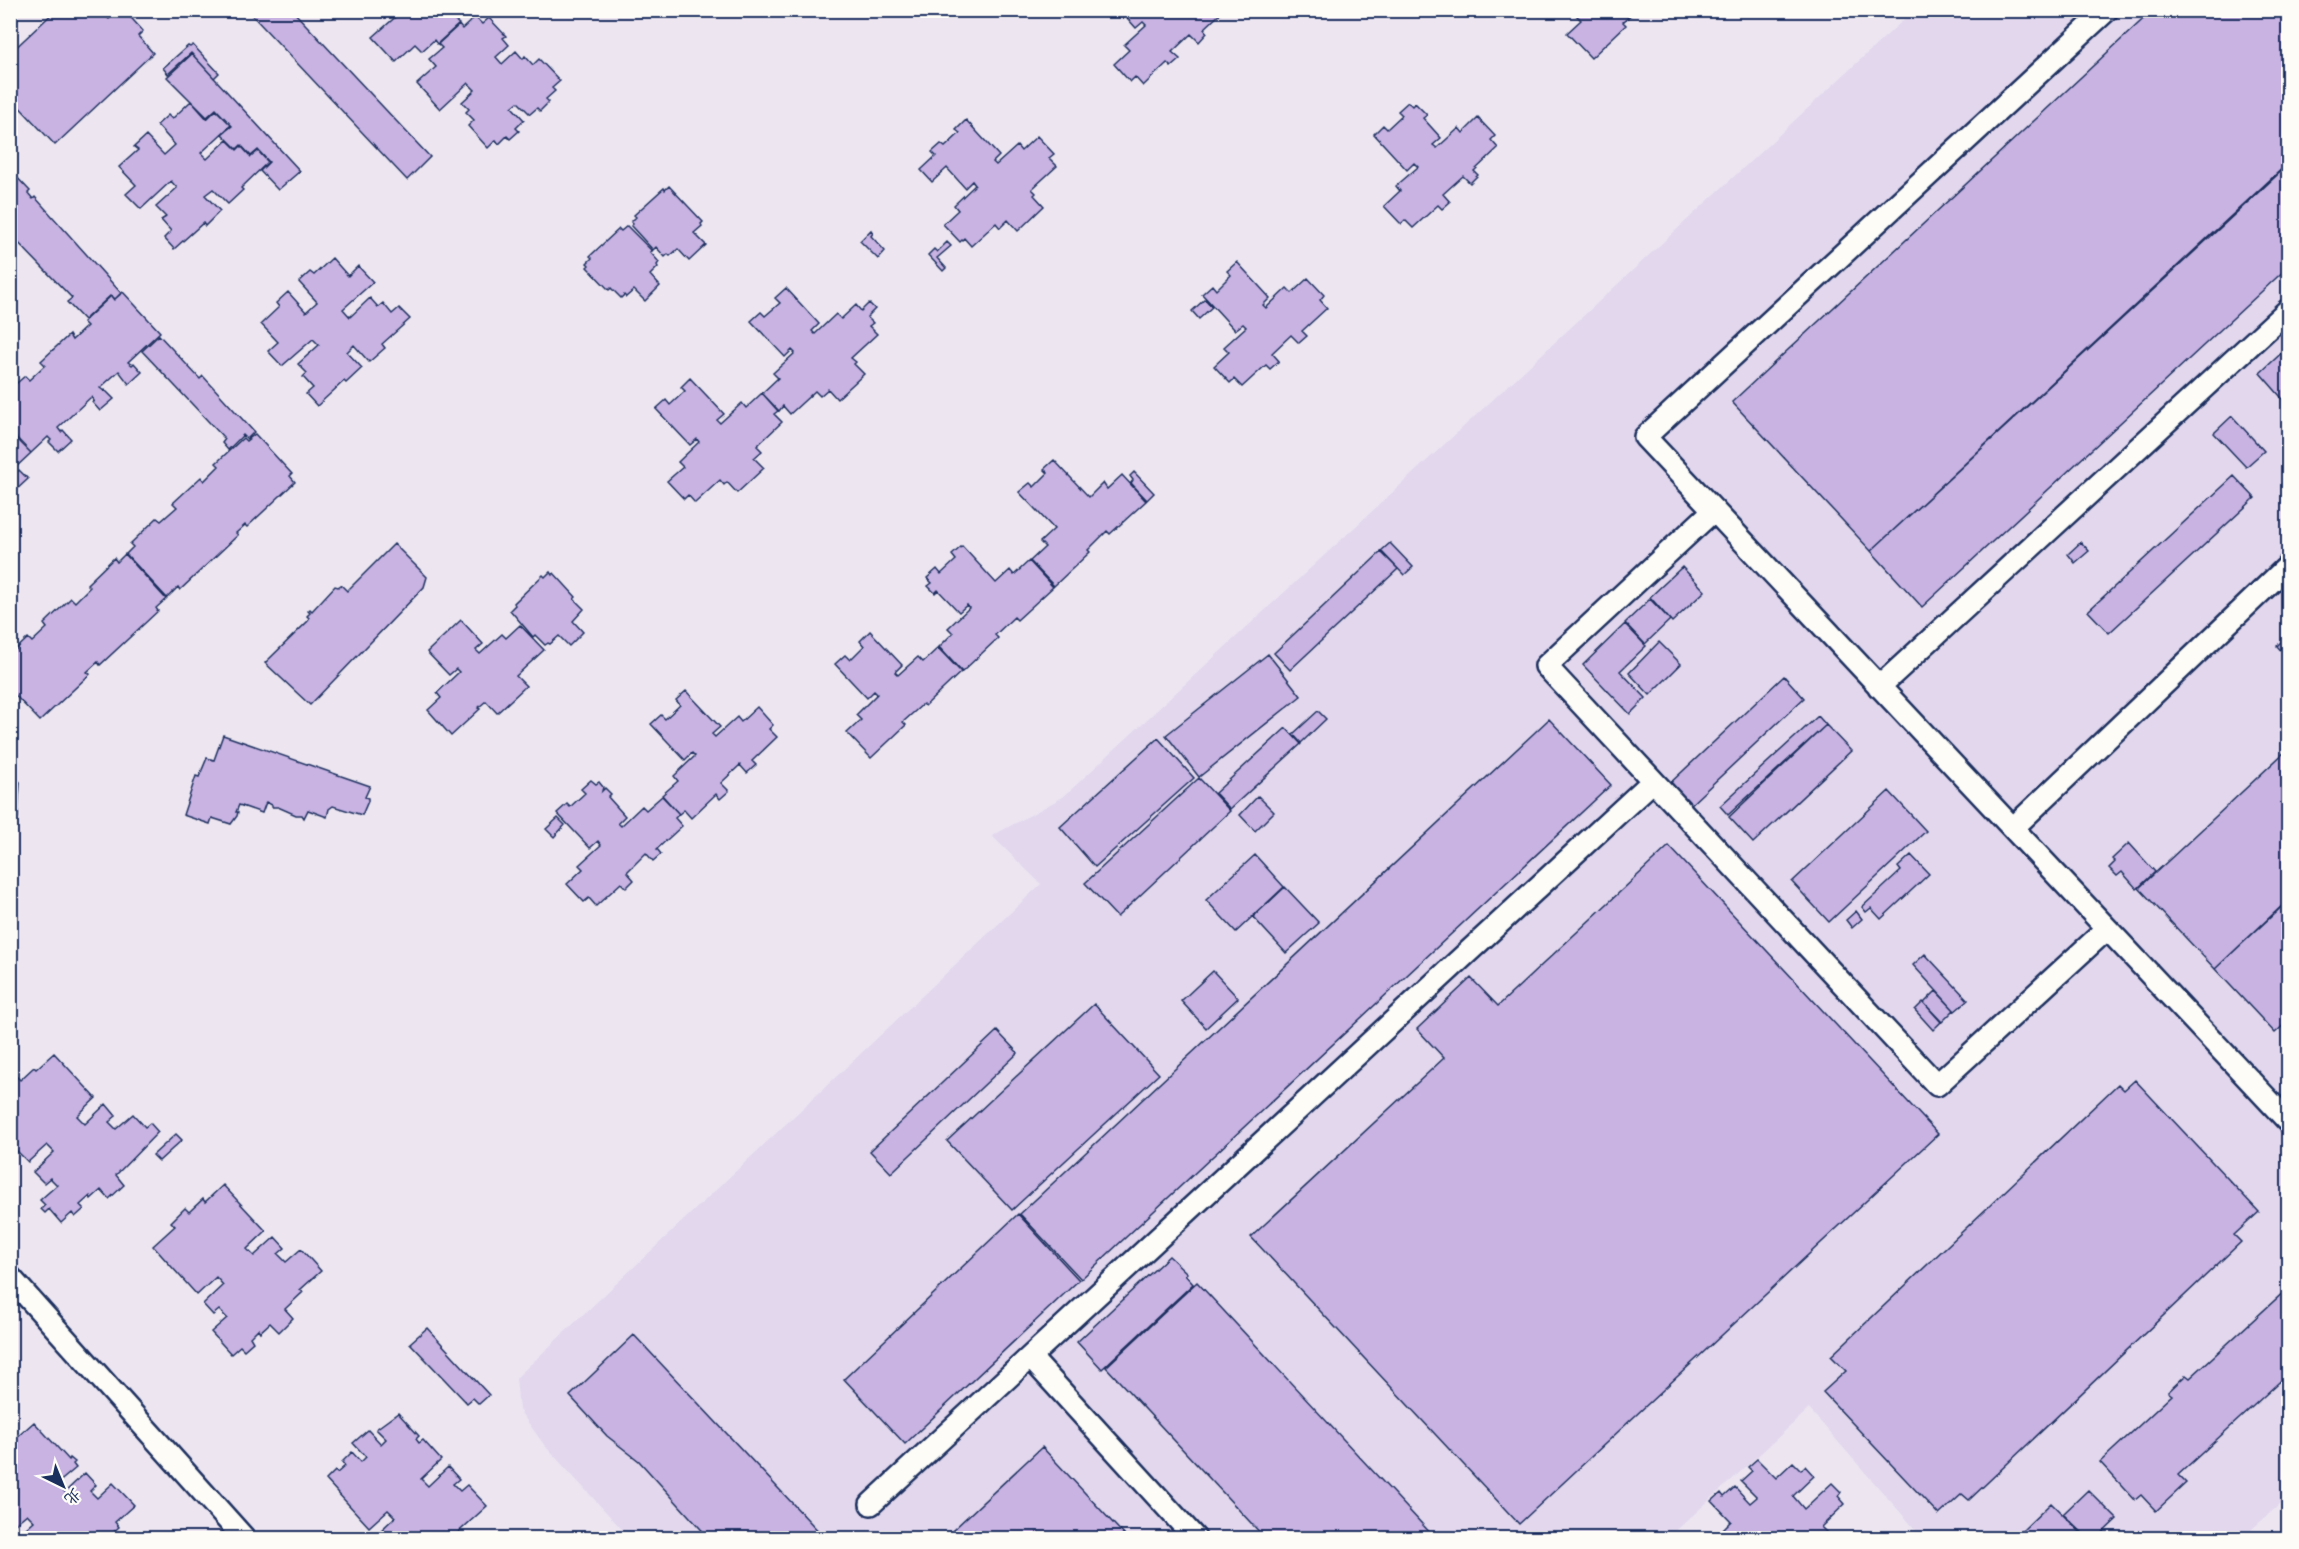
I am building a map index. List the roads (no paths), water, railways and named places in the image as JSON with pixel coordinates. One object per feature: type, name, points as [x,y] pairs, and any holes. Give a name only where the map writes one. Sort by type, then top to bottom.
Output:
[{"type":"street","points":[[2107,10],[1645,437],[2289,1121]]},
{"type":"street","points":[[1879,687],[2289,310]]},
{"type":"street","points":[[1714,510],[1546,666],[1937,1086],[2107,929]]},
{"type":"street","points":[[2013,828],[2289,566]]},
{"type":"street","points":[[871,1504],[1653,781]]},
{"type":"street","points":[[10,1277],[244,1539]]},
{"type":"street","points":[[1030,1357],[1195,1539]]}]
